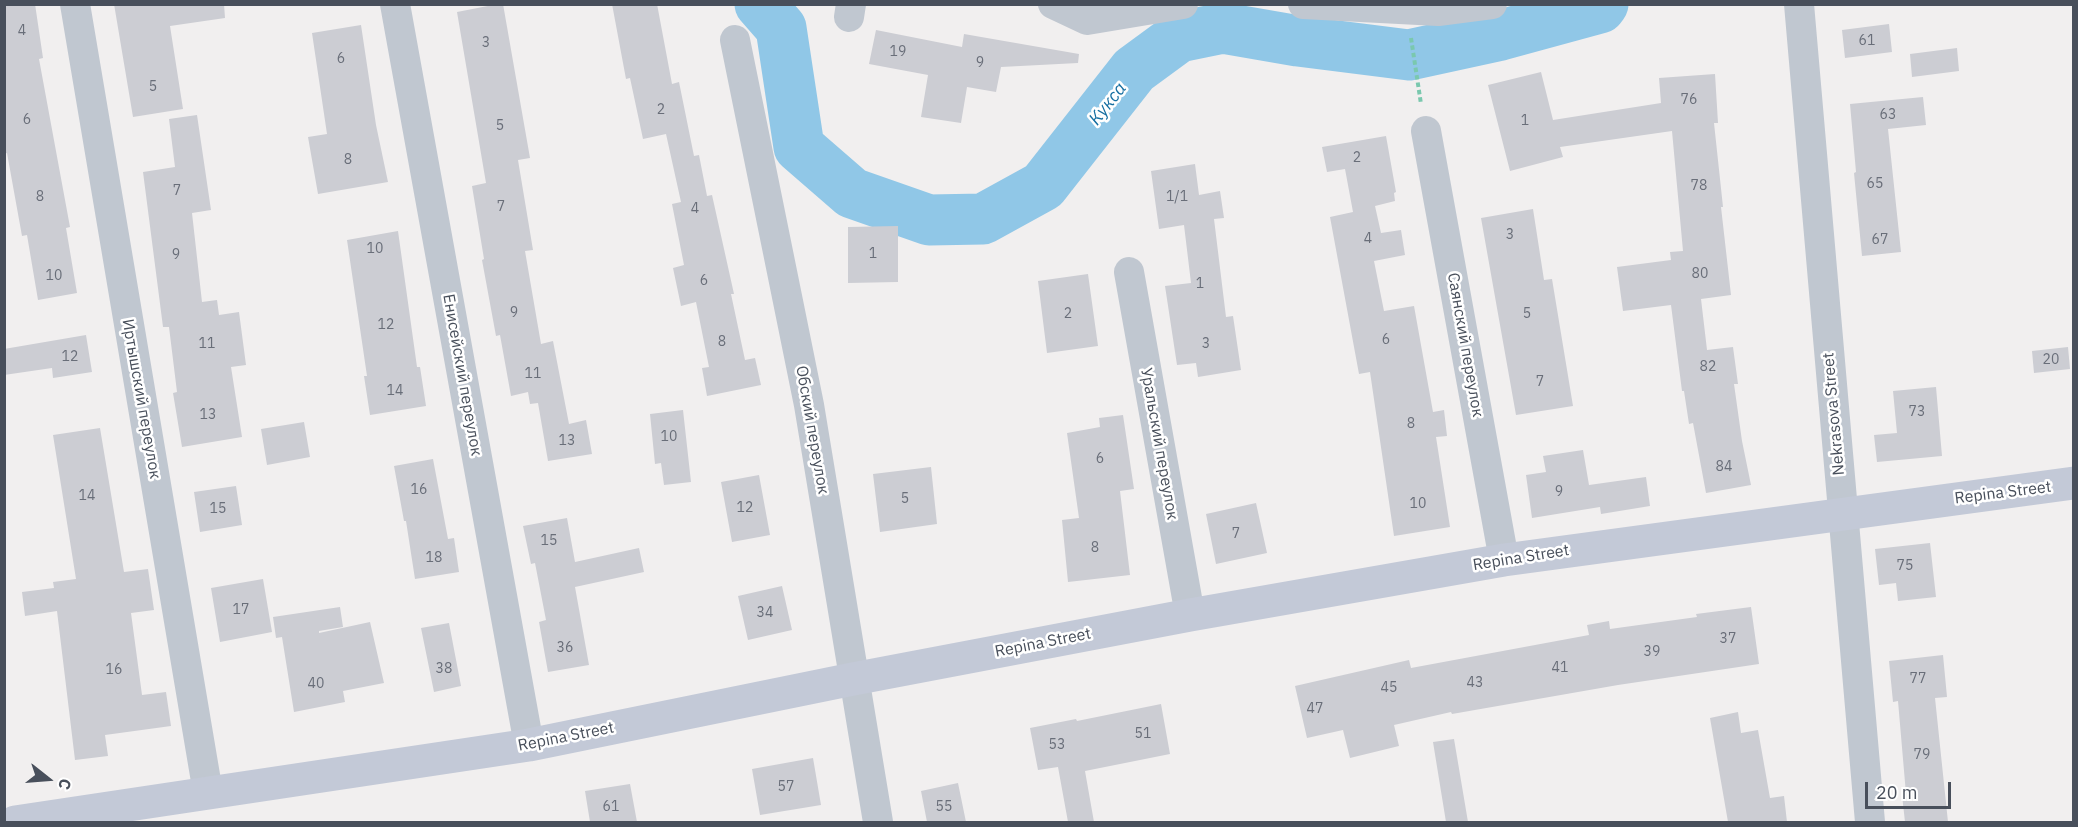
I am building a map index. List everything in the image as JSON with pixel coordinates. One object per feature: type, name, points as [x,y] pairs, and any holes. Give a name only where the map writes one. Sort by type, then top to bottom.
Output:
[{"type":"street","name":"Иртышский переулок","points":[[75,4],[208,794]]},
{"type":"street","name":"Енисейский переулок","points":[[395,4],[529,745]]},
{"type":"street","points":[[1053,4],[1087,20],[1183,4]]},
{"type":"street","points":[[1303,4],[1438,11],[1492,4]]},
{"type":"street","name":"Nekrasova Street","points":[[1799,4],[1870,822]]},
{"type":"street","name":"Обский переулок","points":[[735,40],[809,405],[878,822]]},
{"type":"street","name":"Саянский переулок","points":[[1426,131],[1504,560]]},
{"type":"street","name":"Уральский переулок","points":[[1129,272],[1190,615]]},
{"type":"street","name":"Repina Street","points":[[15,822],[529,745],[853,679],[1190,615],[1504,560],[2073,483]]},
{"type":"path","points":[[1411,38],[1414,69],[1426,131]]},
{"type":"building","points":[[4,4],[35,4],[43,58],[39,59],[70,227],[66,228],[77,293],[38,300],[27,235],[22,236],[7,153],[4,154]]},
{"type":"building","points":[[114,4],[224,4],[225,18],[170,26],[183,109],[133,117]]},
{"type":"building","points":[[503,4],[530,158],[518,160],[533,250],[525,251],[541,344],[553,341],[569,424],[586,420],[592,454],[548,461],[538,403],[530,404],[528,392],[511,396],[500,335],[496,336],[482,260],[484,259],[472,186],[486,183],[457,12]]},
{"type":"building","points":[[612,4],[657,4],[672,84],[679,82],[694,156],[699,155],[707,196],[712,195],[734,294],[731,294],[745,360],[755,358],[761,385],[707,396],[702,368],[709,367],[696,302],[681,306],[673,268],[684,265],[672,204],[681,202],[666,134],[643,139],[630,78],[626,79]]},
{"type":"building","points":[[1889,24],[1892,52],[1845,58],[1842,30]]},
{"type":"building","points":[[361,25],[376,125],[388,182],[318,194],[308,137],[327,134],[312,33]]},
{"type":"building","points":[[876,30],[962,47],[964,34],[1079,54],[1078,63],[1001,67],[996,92],[967,87],[961,123],[921,117],[928,75],[869,64]]},
{"type":"building","points":[[1957,48],[1959,71],[1912,77],[1910,54]]},
{"type":"building","points":[[1541,72],[1553,120],[1661,103],[1659,78],[1715,74],[1718,123],[1714,123],[1731,295],[1701,299],[1707,350],[1733,347],[1738,384],[1734,384],[1751,485],[1706,493],[1693,423],[1689,424],[1684,391],[1682,391],[1671,305],[1623,311],[1617,267],[1671,260],[1670,252],[1683,251],[1672,131],[1560,147],[1563,157],[1510,171],[1488,85]]},
{"type":"building","points":[[1923,97],[1926,125],[1888,129],[1901,252],[1862,256],[1850,104]]},
{"type":"building","points":[[197,115],[211,210],[192,213],[202,302],[217,300],[219,315],[239,312],[246,365],[231,367],[242,437],[182,447],[173,393],[177,392],[169,327],[163,327],[143,172],[175,167],[169,119]]},
{"type":"building","points":[[1386,136],[1396,192],[1394,193],[1395,201],[1375,206],[1381,233],[1401,230],[1405,255],[1374,261],[1384,311],[1414,306],[1433,412],[1444,410],[1447,436],[1436,437],[1450,527],[1394,536],[1370,372],[1359,374],[1330,217],[1353,212],[1345,169],[1327,172],[1322,147]]},
{"type":"building","points":[[1195,164],[1199,195],[1220,191],[1224,218],[1214,219],[1226,317],[1233,316],[1241,370],[1198,377],[1196,363],[1177,365],[1165,286],[1191,283],[1184,225],[1159,229],[1151,171]]},
{"type":"building","points":[[1533,209],[1544,280],[1552,279],[1573,406],[1516,415],[1481,218]]},
{"type":"building","points":[[898,226],[898,282],[848,283],[848,227]]},
{"type":"building","points":[[398,231],[417,367],[420,367],[426,406],[370,415],[364,376],[367,376],[347,240]]},
{"type":"building","points":[[1088,274],[1098,346],[1047,353],[1038,281]]},
{"type":"building","points":[[86,335],[92,372],[53,378],[52,368],[4,375],[4,349]]},
{"type":"building","points":[[2068,347],[2070,369],[2034,373],[2032,351]]},
{"type":"building","points":[[1936,387],[1942,456],[1877,462],[1874,435],[1897,433],[1893,391]]},
{"type":"building","points":[[683,410],[691,482],[664,485],[661,463],[655,464],[650,414]]},
{"type":"building","points":[[1123,415],[1134,489],[1120,491],[1130,575],[1068,582],[1062,520],[1079,518],[1067,433],[1100,427],[1099,418]]},
{"type":"building","points":[[304,422],[310,457],[267,465],[261,429]]},
{"type":"building","points":[[100,428],[124,572],[148,569],[154,610],[131,613],[142,695],[166,692],[171,726],[105,735],[108,756],[75,760],[57,611],[25,616],[22,592],[54,588],[53,582],[76,579],[53,435]]},
{"type":"building","points":[[1583,450],[1589,485],[1646,477],[1650,506],[1601,514],[1600,507],[1532,518],[1526,475],[1546,472],[1543,456]]},
{"type":"building","points":[[433,459],[448,539],[454,538],[459,572],[415,579],[394,466]]},
{"type":"building","points":[[931,467],[937,524],[880,532],[873,474]]},
{"type":"building","points":[[759,475],[770,535],[732,542],[721,482]]},
{"type":"building","points":[[236,486],[242,525],[200,532],[194,492]]},
{"type":"building","points":[[1256,503],[1267,553],[1216,564],[1206,514]]},
{"type":"building","points":[[567,518],[575,562],[639,548],[644,572],[575,587],[589,665],[548,672],[539,622],[546,620],[535,563],[531,564],[523,526]]},
{"type":"building","points":[[1930,543],[1936,597],[1898,601],[1896,583],[1879,585],[1875,549]]},
{"type":"building","points":[[263,579],[272,632],[220,642],[211,588]]},
{"type":"building","points":[[782,586],[792,630],[748,640],[738,596]]},
{"type":"building","points":[[340,607],[343,627],[319,631],[319,633],[370,622],[384,683],[343,691],[345,702],[294,712],[282,637],[276,638],[273,617]]},
{"type":"building","points":[[1751,607],[1759,664],[1618,685],[1452,714],[1451,712],[1394,725],[1399,746],[1350,758],[1343,730],[1307,738],[1295,686],[1409,660],[1411,668],[1589,635],[1587,625],[1609,621],[1610,629]]},
{"type":"building","points":[[449,623],[461,686],[434,692],[421,628]]},
{"type":"building","points":[[1943,655],[1947,697],[1935,698],[1948,822],[1905,822],[1902,795],[1906,794],[1898,701],[1893,702],[1889,661]]},
{"type":"building","points":[[1161,704],[1170,754],[1085,771],[1094,822],[1068,822],[1058,767],[1038,770],[1030,728]]},
{"type":"building","points":[[1738,712],[1741,733],[1758,730],[1770,798],[1784,796],[1787,822],[1728,822],[1710,718]]},
{"type":"building","points":[[1454,739],[1468,822],[1446,822],[1433,742]]},
{"type":"building","points":[[813,758],[821,805],[760,815],[752,769]]},
{"type":"building","points":[[958,783],[966,822],[927,822],[921,791]]},
{"type":"building","points":[[630,784],[637,822],[590,822],[585,791]]},
{"type":"waterway","name":"Кукса","points":[[760,4],[781,28],[799,147],[852,193],[929,220],[983,219],[1043,186],[1134,70],[1179,37],[1223,28],[1298,41],[1409,55],[1501,35],[1600,8],[1603,4]]}]
